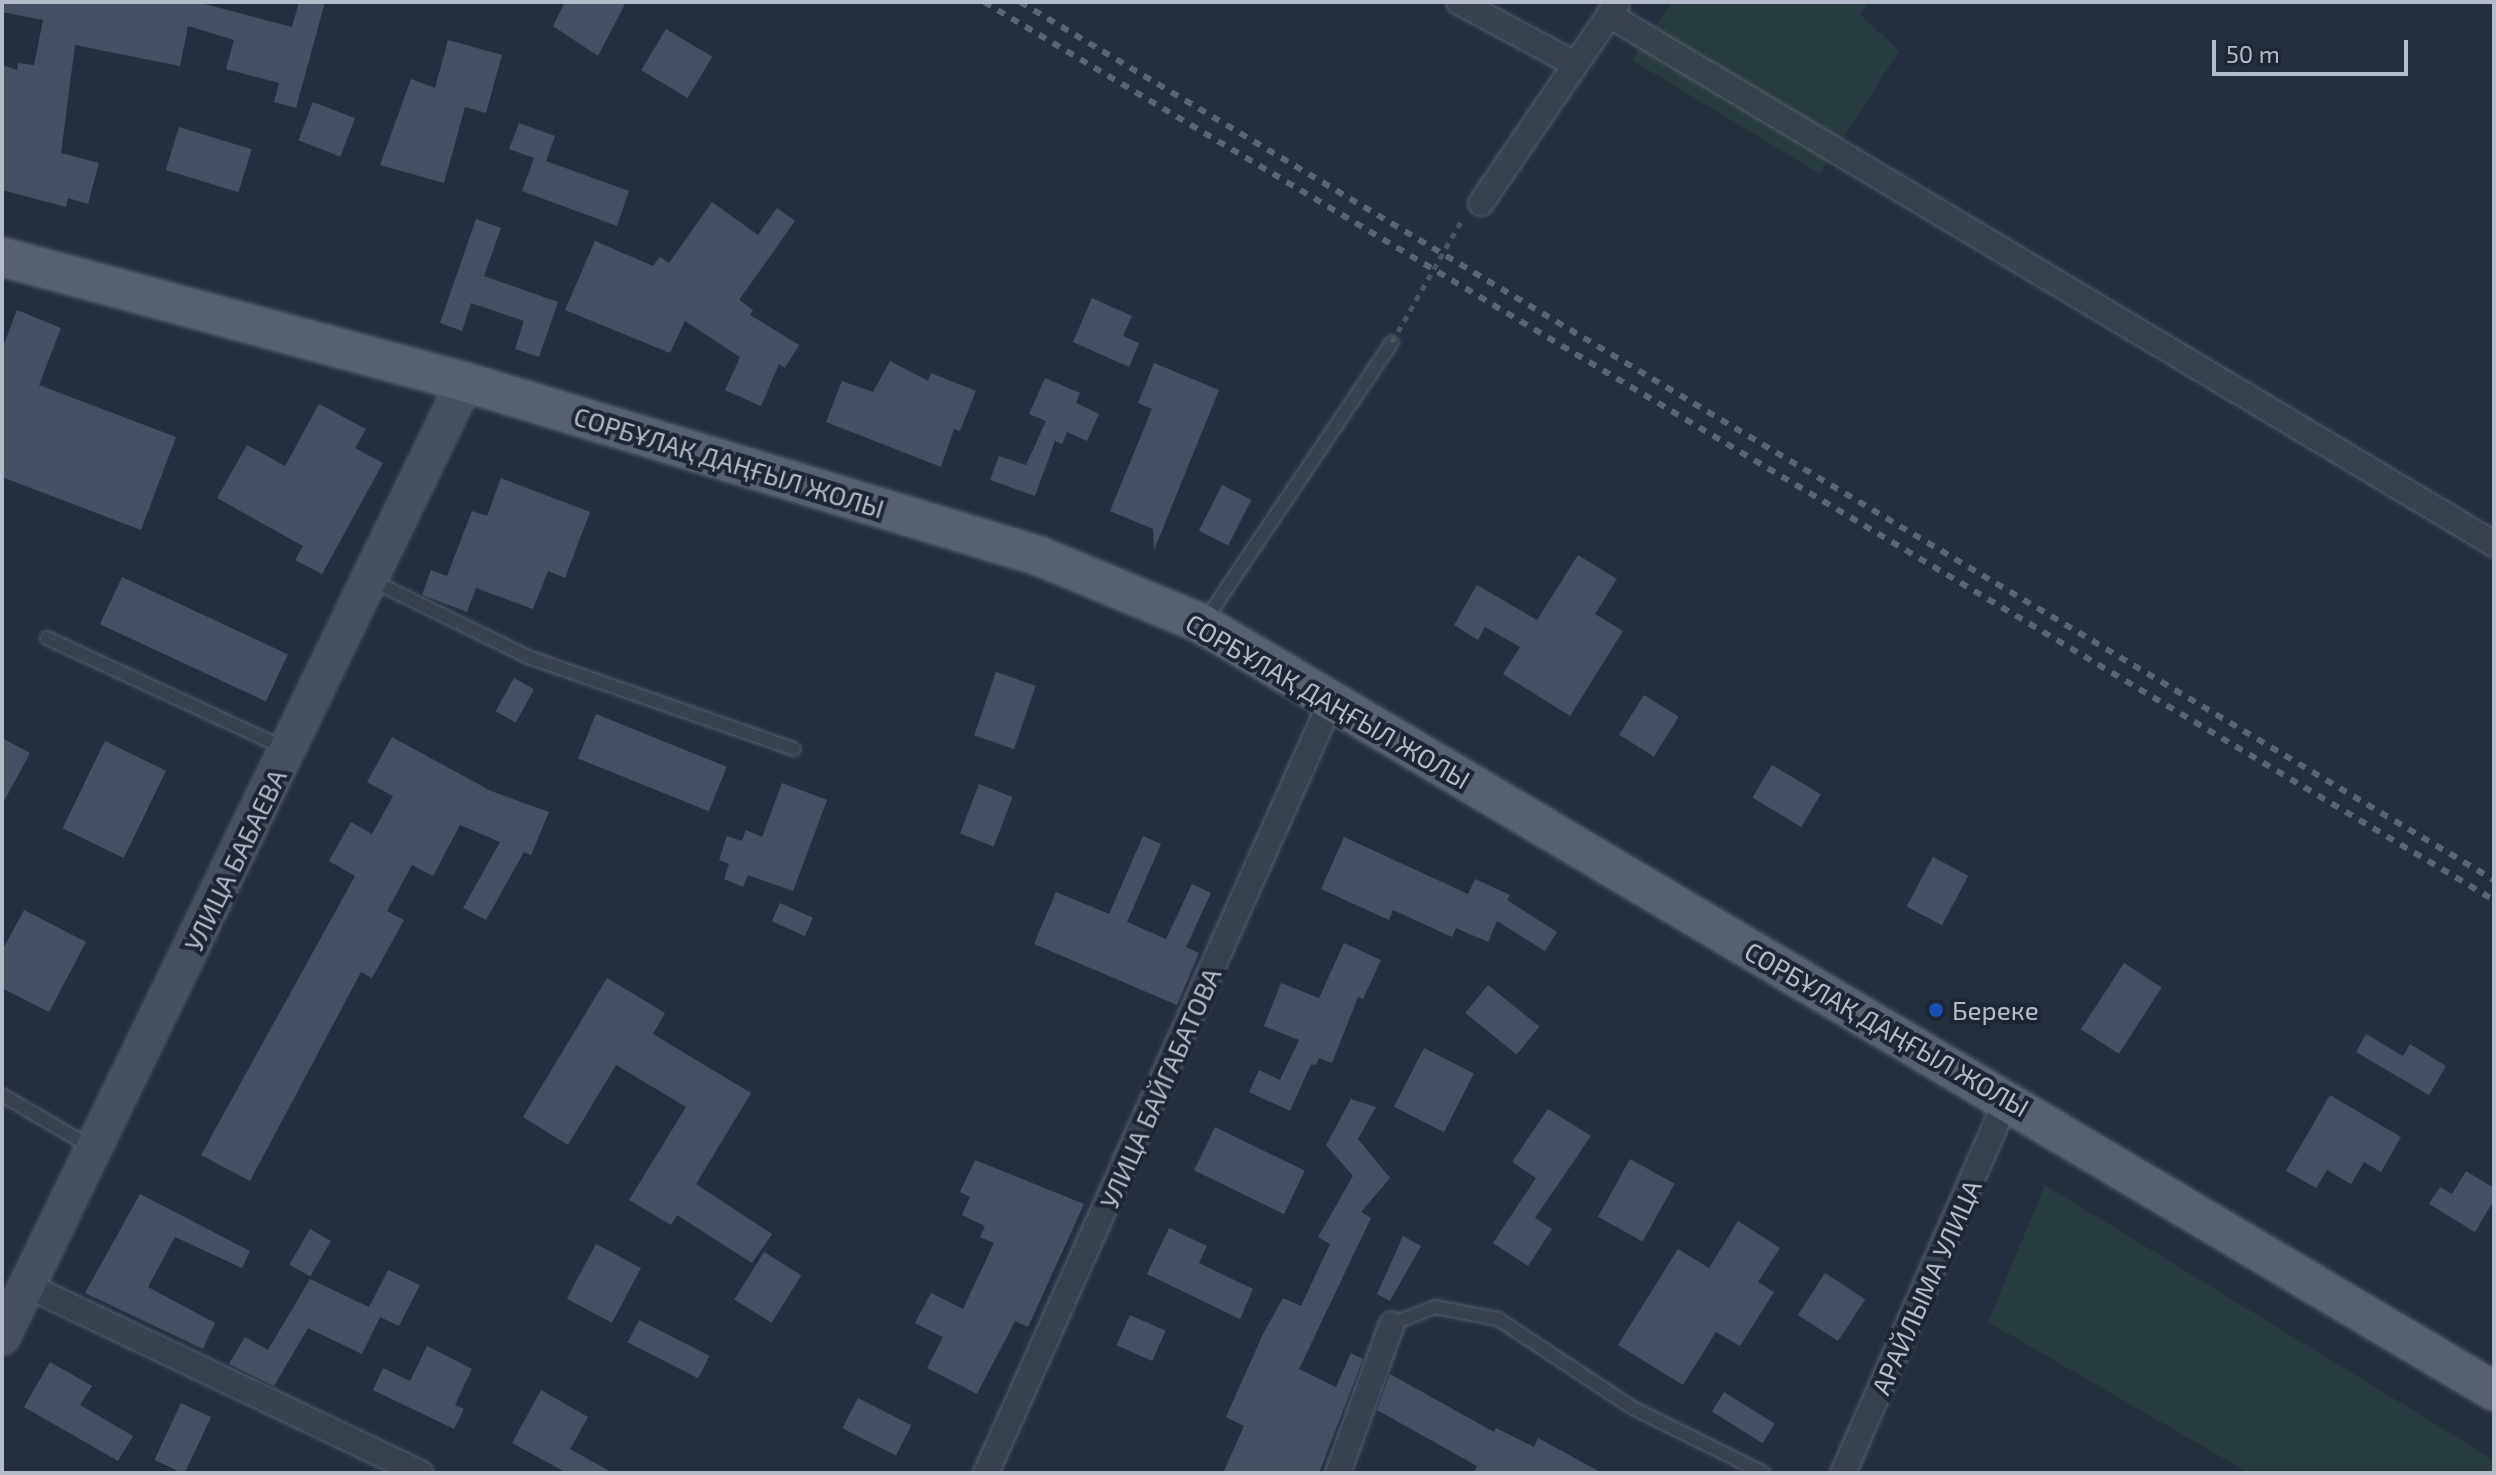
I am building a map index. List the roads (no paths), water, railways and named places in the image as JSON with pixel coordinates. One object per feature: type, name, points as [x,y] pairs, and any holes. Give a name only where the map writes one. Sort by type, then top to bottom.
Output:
[{"type":"main road","name":"СОРБҰЛАҚ ДАҢҒЫЛ ЖОЛЫ","points":[[2,257],[465,382],[1039,556],[1202,624],[2007,1099],[2494,1391]]},
{"type":"street","points":[[1459,2],[1573,63]]},
{"type":"street","points":[[1481,203],[1573,63],[1614,9],[2494,544]]},
{"type":"street","name":"УЛИЦА БАБАЕВА","points":[[2,1337],[289,751],[465,382]]},
{"type":"street","name":"УЛИЦА БАЙГАБАТОВА","points":[[986,1473],[1331,702]]},
{"type":"street","name":"АРАЙЛЫМА УЛИЦА","points":[[1843,1473],[2007,1099]]},
{"type":"street","points":[[26,1285],[421,1473]]},
{"type":"street","points":[[1338,1473],[1392,1324]]},
{"type":"lane","points":[[1202,624],[1392,342]]},
{"type":"lane","points":[[371,580],[528,657],[793,749]]},
{"type":"lane","points":[[47,638],[289,751]]},
{"type":"lane","points":[[2,1095],[93,1149]]},
{"type":"lane","points":[[1392,1324],[1435,1307],[1498,1319],[1633,1408],[1764,1473]]},
{"type":"railway","points":[[984,2],[2494,900]]},
{"type":"railway","points":[[1020,2],[2494,880]]},
{"type":"place","name":"Береке","points":[[1936,1010]]}]
